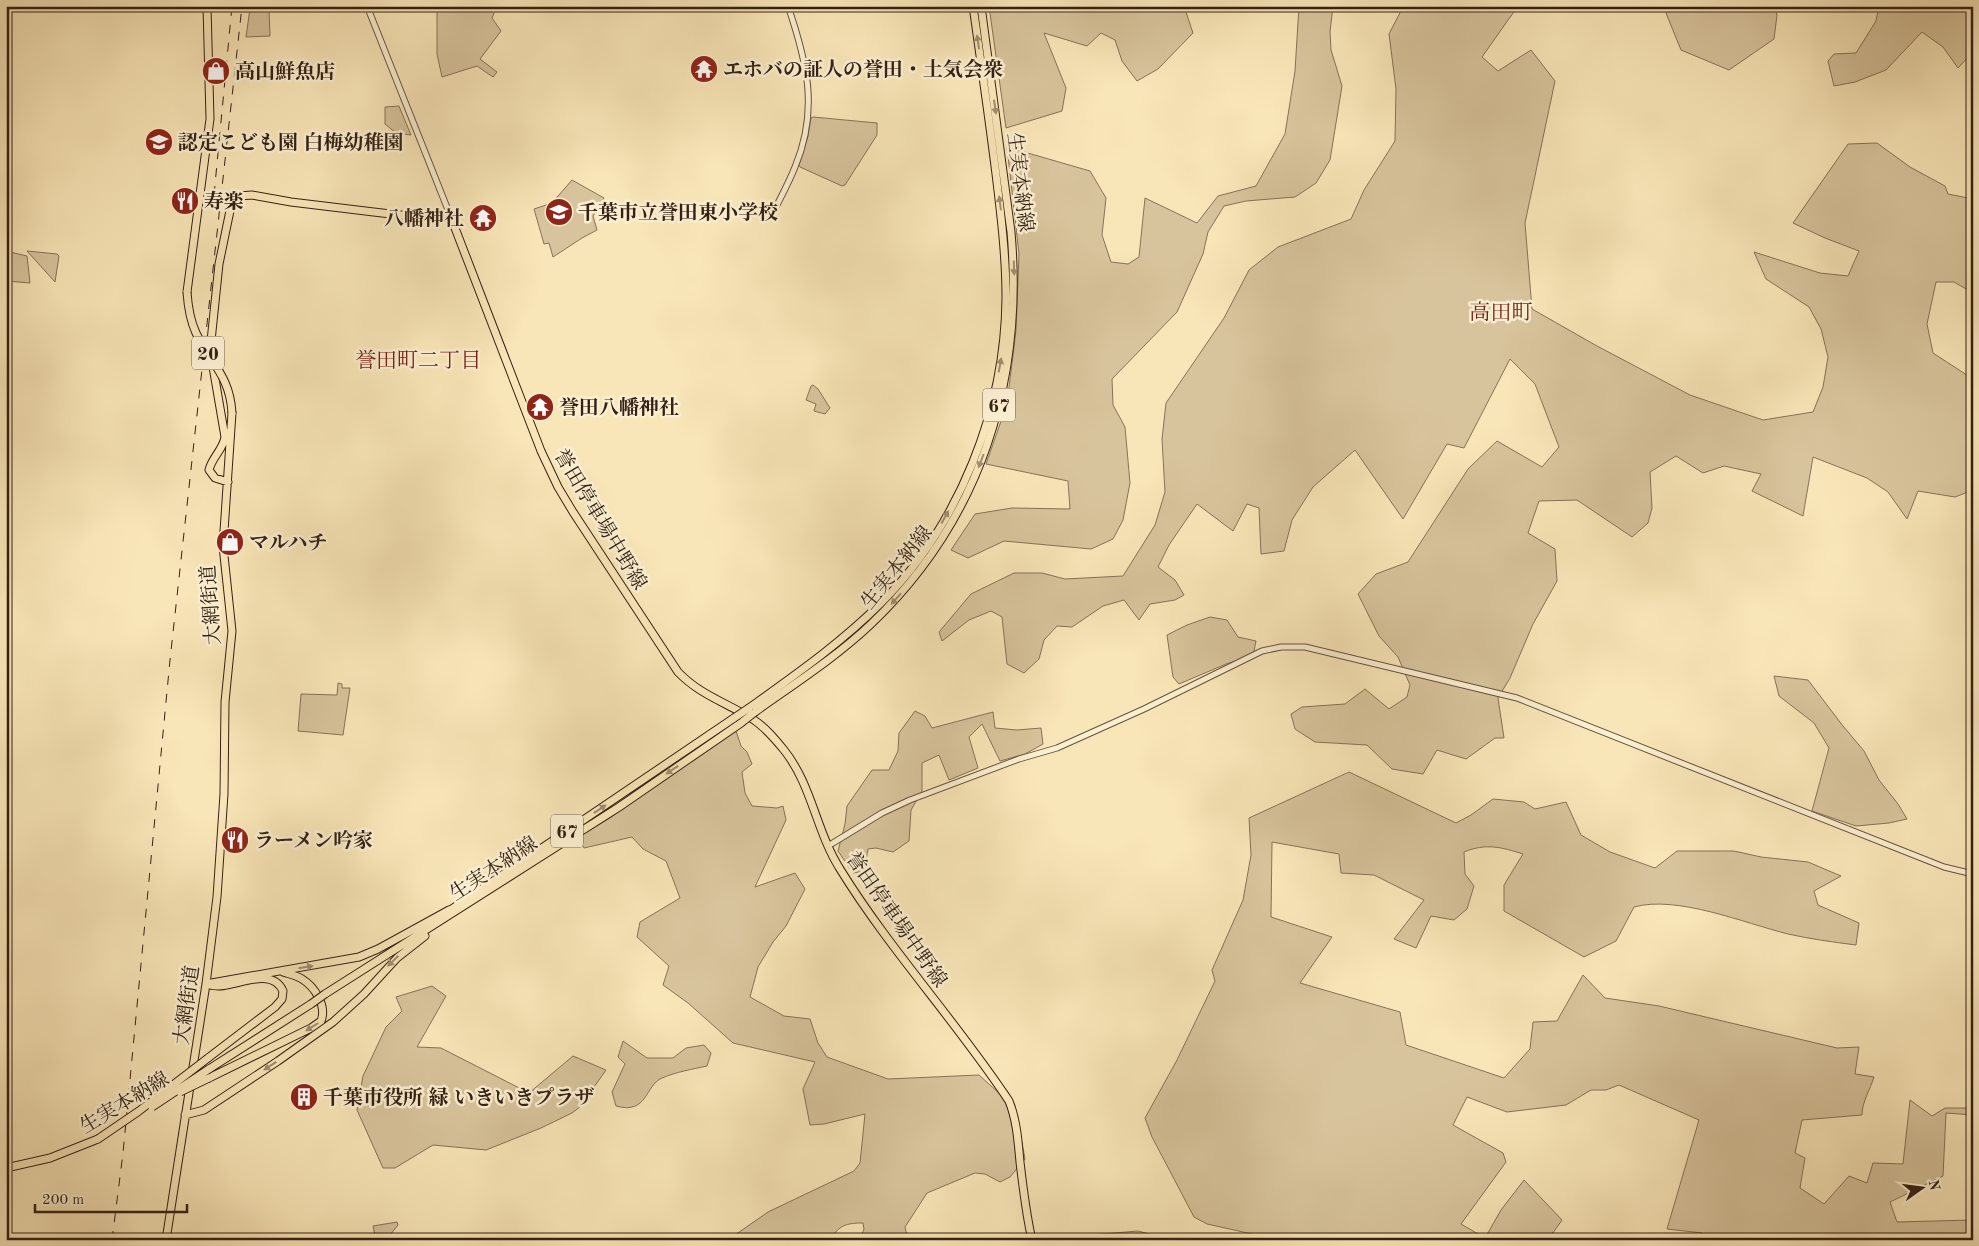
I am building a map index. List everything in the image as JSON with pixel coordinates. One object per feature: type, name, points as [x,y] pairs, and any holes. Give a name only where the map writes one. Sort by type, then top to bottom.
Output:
[{"type":"main road","name":"大網街道","points":[[166,1240],[206,984],[217,897],[222,832],[225,702],[232,631],[223,554],[232,413],[230,396],[225,380],[193,327],[187,292],[210,119],[207,6]]},
{"type":"main road","name":"生実本納線","points":[[752,710],[829,651],[896,587],[944,520],[960,490],[981,438],[994,394],[1002,356],[1006,277],[1001,216],[973,6]]},
{"type":"main road","name":"生実本納線","points":[[6,1168],[50,1158],[98,1139],[130,1122],[208,1069],[457,908],[738,720],[844,647],[870,625],[899,595],[941,539],[974,478],[992,430],[1005,380],[1011,345],[1014,274],[1011,232],[981,6]]},
{"type":"main road","points":[[228,482],[212,476],[209,470],[210,464],[222,447],[225,437],[212,367],[211,341],[219,264],[232,200],[239,196],[252,195],[291,202],[382,213],[430,218],[450,216]]},
{"type":"main road","name":"誉田停車場中野線","points":[[450,216],[541,450],[563,495],[678,672],[696,689],[753,720],[770,734],[784,750],[802,778],[828,846],[853,889],[1009,1101],[1017,1131],[1023,1195],[1032,1240]]},
{"type":"main road","name":"67","points":[[206,984],[359,957],[457,908]]},
{"type":"main road","name":"67","points":[[186,1115],[204,1110],[333,1022],[364,994],[397,958],[457,908]]},
{"type":"main road","points":[[156,1104],[311,1028],[321,1021],[322,1006],[311,987],[302,979],[280,971]]},
{"type":"main road","points":[[98,1139],[208,1058],[275,1007],[282,999],[283,991],[275,981],[265,978],[217,987],[206,984]]},
{"type":"street","points":[[367,6],[450,216]]},
{"type":"street","points":[[776,205],[799,158],[808,114],[806,65],[788,6]]},
{"type":"street","points":[[828,846],[882,813],[910,800],[1019,759],[1057,748],[1144,710],[1262,651],[1271,648],[1294,646],[1305,647],[1517,698],[1944,867],[1973,874]]},
{"type":"shaded area","points":[[437,6],[497,6],[492,18],[501,31],[480,59],[497,72],[493,77],[477,66],[442,77],[437,54]]},
{"type":"shaded area","points":[[989,6],[1184,6],[1193,33],[1158,69],[1137,81],[1122,61],[1115,40],[1101,33],[1087,46],[1044,33],[1066,88],[1062,111],[1006,128]]},
{"type":"shaded area","points":[[1299,6],[1333,6],[1330,32],[1331,50],[1342,86],[1330,160],[1316,183],[1295,197],[1246,201],[1224,206],[1208,232],[1203,254],[1177,312],[1112,379],[1113,405],[1125,427],[1130,483],[1123,520],[1113,539],[1091,549],[1004,541],[968,558],[951,550],[975,514],[1012,508],[1070,509],[1068,481],[986,464],[1007,404],[1016,330],[1019,254],[1007,147],[1090,171],[1106,198],[1102,235],[1111,262],[1128,264],[1139,257],[1145,198],[1197,223],[1218,196],[1256,186],[1285,134],[1295,71]]},
{"type":"shaded area","points":[[1518,6],[1482,57],[1498,71],[1531,50],[1555,81],[1525,223],[1532,309],[1690,395],[1763,420],[1813,412],[1823,387],[1828,357],[1821,329],[1809,307],[1766,279],[1754,252],[1820,273],[1848,276],[1859,251],[1793,223],[1848,144],[1877,143],[1910,167],[1945,186],[1948,194],[1973,199],[1973,293],[1954,282],[1936,282],[1927,324],[1933,353],[1973,379],[1973,490],[1955,497],[1918,491],[1907,519],[1888,492],[1867,478],[1813,457],[1803,516],[1752,491],[1761,474],[1724,466],[1703,473],[1676,456],[1650,472],[1652,508],[1648,523],[1632,537],[1577,500],[1539,501],[1528,533],[1555,549],[1557,581],[1533,624],[1510,678],[1498,698],[1504,738],[1495,738],[1466,759],[1437,750],[1423,774],[1392,769],[1367,745],[1315,742],[1295,729],[1291,714],[1302,707],[1345,704],[1365,689],[1389,709],[1407,697],[1410,685],[1398,657],[1379,636],[1358,594],[1376,574],[1408,562],[1468,469],[1497,441],[1542,467],[1559,447],[1535,384],[1510,359],[1464,448],[1447,444],[1403,519],[1355,450],[1313,487],[1292,520],[1284,551],[1261,554],[1259,508],[1247,504],[1233,531],[1197,504],[1169,545],[1158,567],[1175,580],[1184,595],[1175,600],[1150,604],[1139,620],[1124,600],[1103,606],[1072,627],[1057,626],[1044,640],[1039,659],[1024,673],[1007,664],[1002,617],[991,611],[969,620],[942,641],[939,632],[971,594],[1014,573],[1042,573],[1065,579],[1123,576],[1155,525],[1165,492],[1162,439],[1166,403],[1224,318],[1249,270],[1278,247],[1351,219],[1364,190],[1395,141],[1396,89],[1389,34],[1403,7]]},
{"type":"shaded area","points":[[1668,6],[1774,6],[1777,15],[1774,39],[1729,70],[1681,50],[1666,13]]},
{"type":"shaded area","points":[[1879,6],[1973,6],[1973,52],[1958,68],[1943,47],[1922,32],[1886,70],[1855,82],[1834,86],[1828,61],[1834,54],[1856,53],[1876,21]]},
{"type":"shaded area","points":[[250,8],[269,9],[270,36],[246,37]]},
{"type":"shaded area","points":[[399,106],[411,135],[396,133],[385,124],[385,107]]},
{"type":"shaded area","points":[[811,118],[877,123],[877,135],[845,185],[842,186],[799,165],[808,136]]},
{"type":"shaded area","points":[[572,180],[604,198],[593,216],[597,230],[553,257],[549,243],[544,244],[534,209],[552,203]]},
{"type":"shaded area","points":[[6,251],[27,256],[30,283],[6,281]]},
{"type":"shaded area","points":[[27,251],[57,254],[59,256],[55,282]]},
{"type":"shaded area","points":[[813,385],[818,389],[830,408],[825,414],[814,411],[816,404],[806,400]]},
{"type":"shaded area","points":[[1210,617],[1227,620],[1238,637],[1256,641],[1253,656],[1226,664],[1179,684],[1173,677],[1167,635],[1187,625]]},
{"type":"shaded area","points":[[1774,676],[1808,680],[1864,751],[1879,780],[1907,819],[1889,823],[1856,826],[1812,811],[1829,748],[1814,723],[1779,696]]},
{"type":"shaded area","points":[[338,683],[342,684],[342,688],[350,688],[343,735],[298,731],[301,694],[337,695]]},
{"type":"shaded area","points":[[915,711],[925,716],[932,728],[993,712],[995,728],[1017,730],[1041,728],[1043,744],[1025,754],[1000,761],[982,724],[969,737],[978,768],[949,780],[939,755],[922,763],[922,791],[911,810],[909,841],[893,852],[876,848],[868,849],[864,871],[853,873],[838,851],[845,824],[847,806],[872,770],[889,770],[898,751],[899,733]]},
{"type":"shaded area","points":[[724,724],[734,725],[741,746],[747,752],[752,764],[742,772],[745,793],[752,806],[777,808],[783,806],[786,820],[755,887],[795,873],[805,889],[786,926],[773,942],[758,967],[750,997],[784,1016],[810,1019],[818,1043],[827,1057],[888,1079],[979,1075],[1000,1094],[1019,1126],[1025,1159],[1010,1177],[1000,1182],[985,1174],[975,1173],[927,1193],[905,1227],[908,1240],[860,1240],[864,1229],[863,1223],[840,1228],[831,1240],[734,1240],[735,1235],[768,1212],[854,1171],[860,1163],[865,1114],[824,1124],[810,1125],[803,1089],[815,1062],[733,1043],[688,1003],[663,985],[669,966],[637,937],[640,922],[680,898],[666,861],[643,849],[632,837],[584,848],[578,837],[610,818],[696,756],[706,737]]},
{"type":"shaded area","points":[[1349,772],[1456,823],[1493,799],[1524,802],[1535,809],[1566,802],[1581,835],[1610,852],[1655,868],[1677,851],[1734,851],[1761,857],[1808,862],[1841,876],[1814,891],[1818,905],[1859,923],[1856,945],[1788,934],[1690,907],[1651,904],[1634,907],[1616,941],[1584,957],[1504,911],[1504,885],[1523,854],[1500,848],[1472,849],[1464,852],[1465,874],[1474,886],[1467,909],[1454,920],[1431,916],[1416,948],[1394,939],[1424,900],[1374,875],[1341,873],[1339,854],[1272,842],[1271,917],[1332,937],[1300,983],[1400,1012],[1406,1045],[1504,1078],[1530,1049],[1533,1022],[1557,1021],[1583,975],[1605,998],[1659,1006],[1837,1048],[1859,1047],[1855,1074],[1874,1077],[1862,1110],[1862,1115],[1802,1120],[1795,1153],[1805,1158],[1800,1188],[1824,1204],[1849,1176],[1867,1183],[1873,1163],[1903,1164],[1910,1100],[1932,1116],[1945,1108],[1973,1108],[1973,1115],[1946,1113],[1943,1176],[1890,1202],[1897,1222],[1973,1220],[1973,1240],[1701,1240],[1702,1233],[1667,1229],[1699,1120],[1619,1085],[1606,1090],[1591,1090],[1566,1105],[1507,1112],[1467,1097],[1453,1125],[1503,1153],[1506,1162],[1461,1224],[1485,1238],[1501,1210],[1524,1180],[1562,1220],[1548,1240],[1279,1240],[1207,1224],[1194,1217],[1152,1137],[1145,1118],[1177,1060],[1215,981],[1212,970],[1243,900],[1251,855],[1249,818]]},
{"type":"shaded area","points":[[432,986],[446,996],[417,1047],[441,1048],[529,1093],[573,1056],[606,1070],[580,1107],[541,1128],[486,1150],[433,1145],[395,1168],[383,1168],[357,1110],[363,1076],[386,1027],[402,1011],[396,997]]},
{"type":"shaded area","points":[[623,1041],[647,1058],[673,1058],[686,1048],[704,1045],[711,1053],[707,1066],[662,1078],[656,1082],[640,1103],[626,1108],[616,1106],[612,1092],[625,1064],[618,1057]]},
{"type":"shaded area","points":[[397,1222],[398,1225],[386,1240],[376,1240],[373,1226]]},
{"type":"shaded area","points":[[1138,1231],[1171,1240],[1077,1240],[1079,1236]]},
{"type":"railway","points":[[214,195],[232,6]]},
{"type":"railway","points":[[112,1240],[123,1153],[170,660],[242,6]]},
{"type":"place","name":"エホバの証人の誉田・土気会衆","points":[[704,69]]},
{"type":"place","name":"高山鮮魚店","points":[[216,71]]},
{"type":"place","name":"認定こども園 白梅幼稚園","points":[[159,142]]},
{"type":"place","name":"寿楽","points":[[185,201]]},
{"type":"place","name":"千葉市立誉田東小学校","points":[[559,212]]},
{"type":"place","name":"八幡神社","points":[[483,218]]},
{"type":"place","name":"誉田八幡神社","points":[[540,407]]},
{"type":"place","name":"マルハチ","points":[[230,542]]},
{"type":"place","name":"ラーメン吟家","points":[[235,840]]},
{"type":"place","name":"千葉市役所 緑 いきいきプラザ","points":[[304,1097]]},
{"type":"district","name":"高田町","points":[[1501,312]]},
{"type":"district","name":"誉田町二丁目","points":[[418,360]]}]
